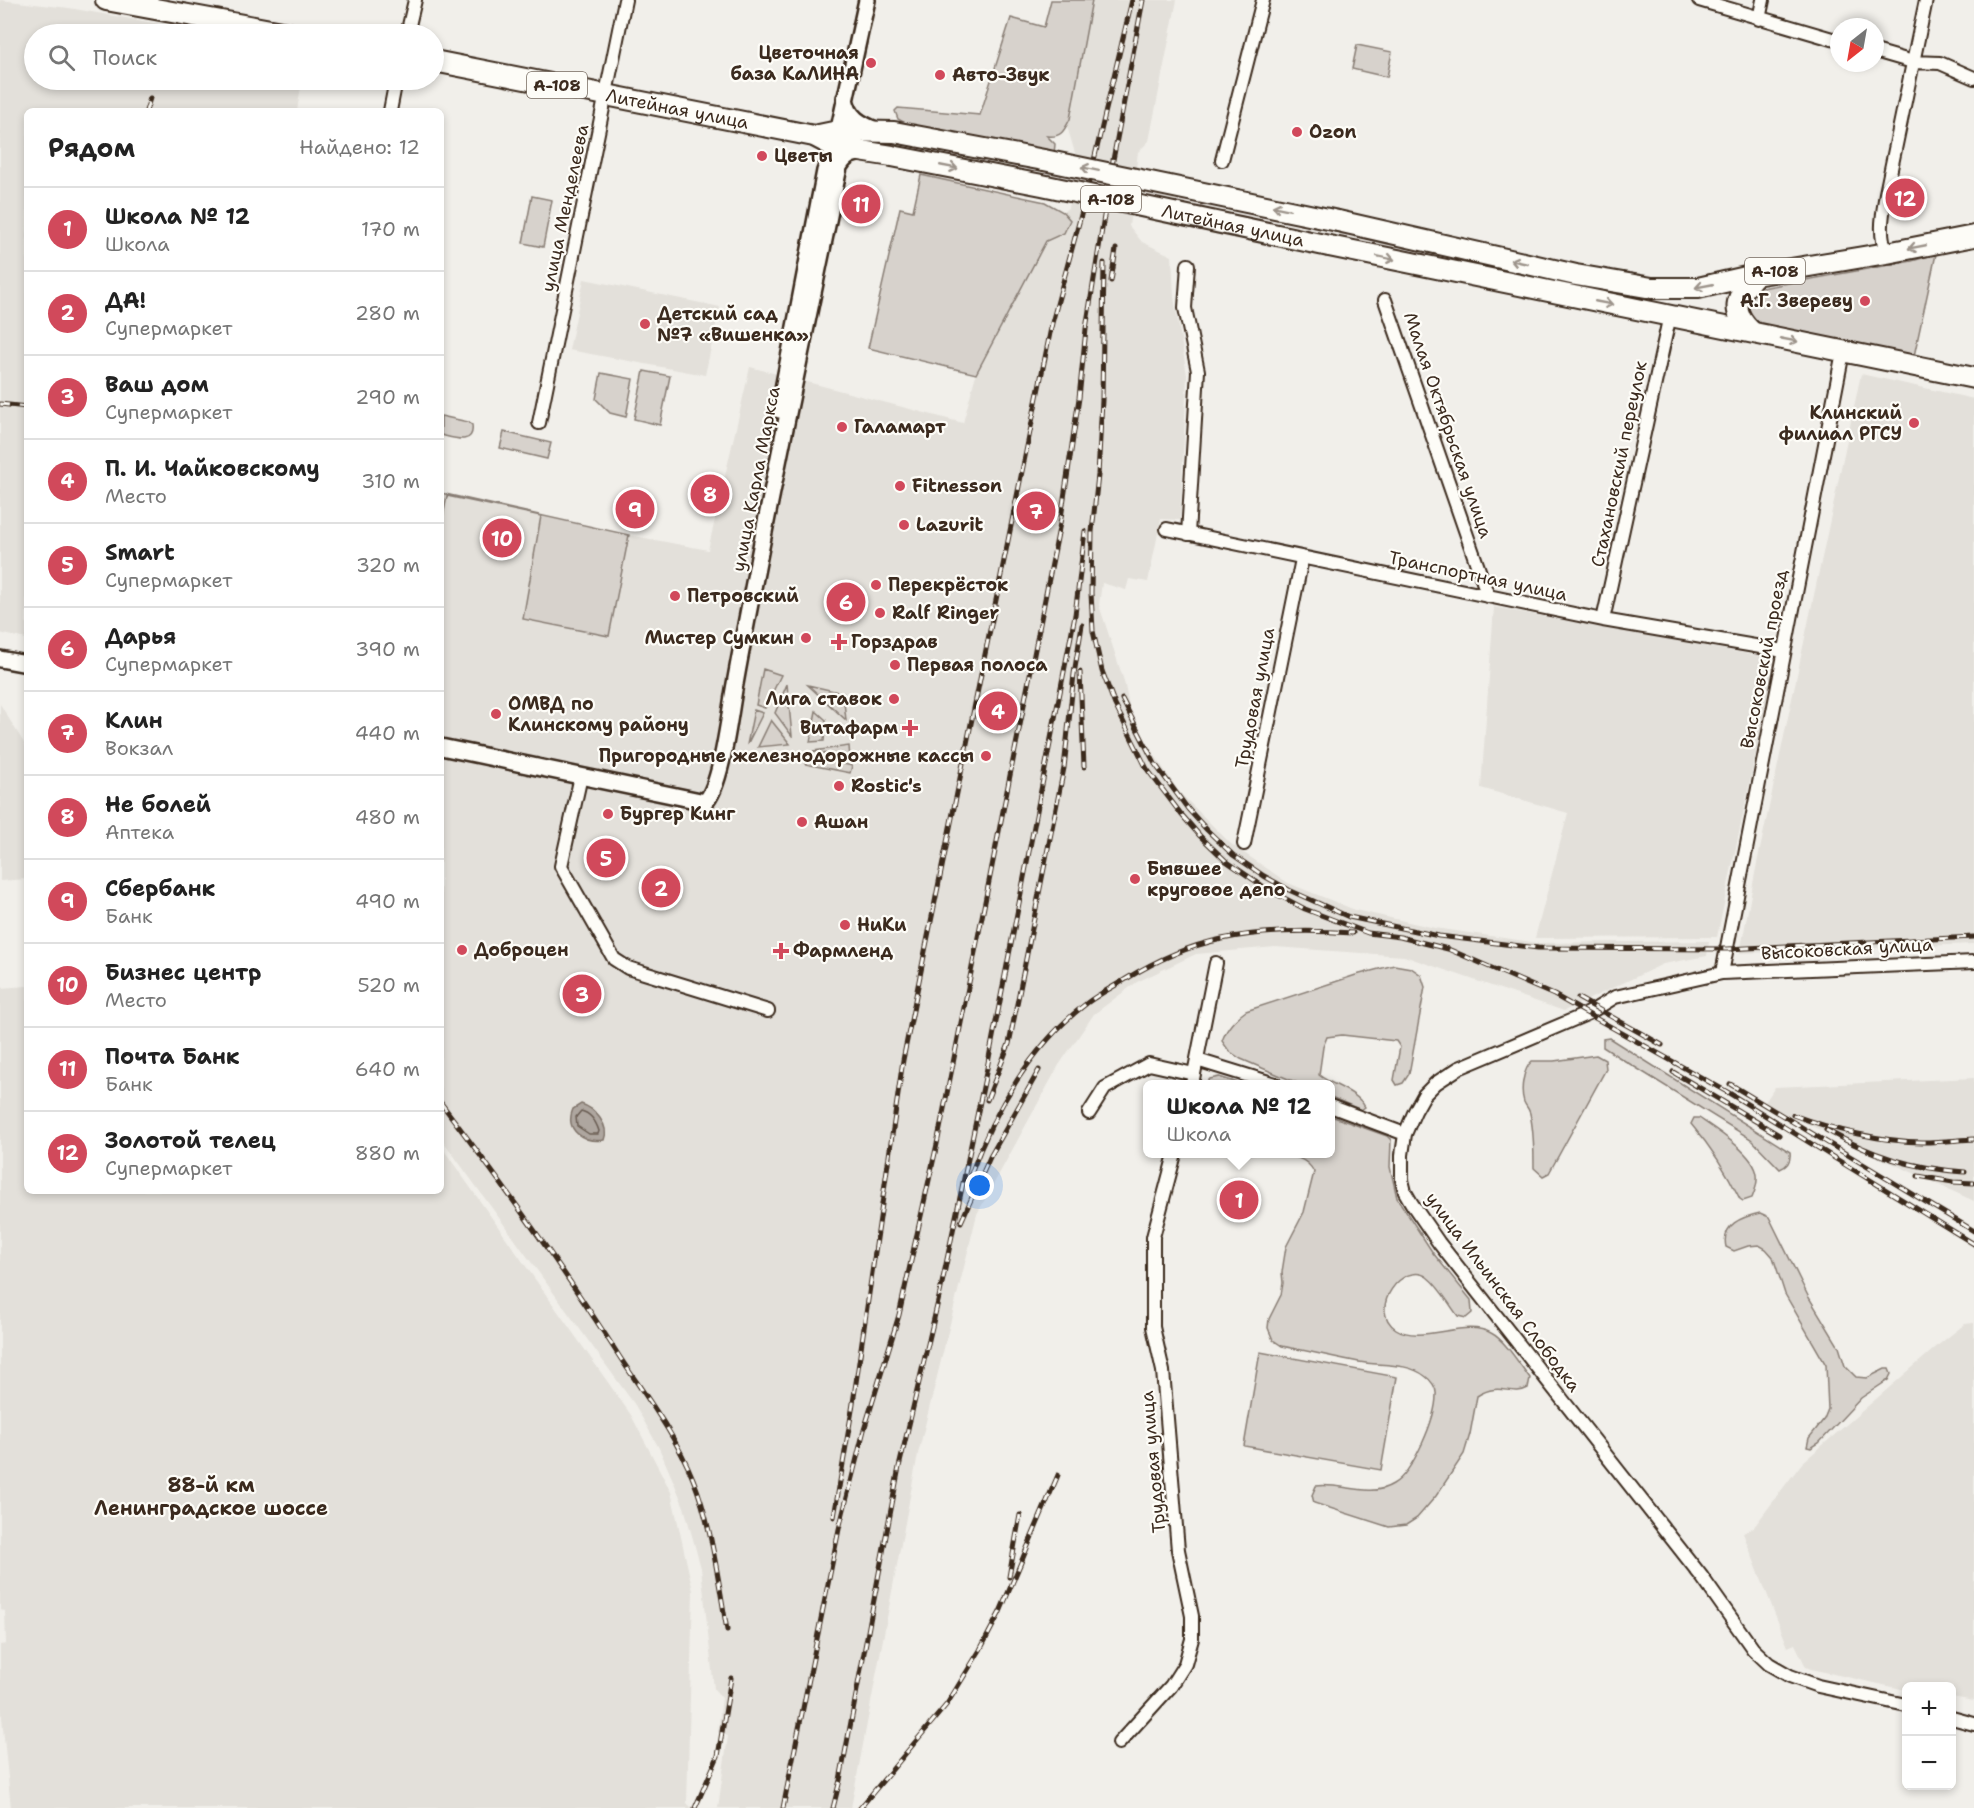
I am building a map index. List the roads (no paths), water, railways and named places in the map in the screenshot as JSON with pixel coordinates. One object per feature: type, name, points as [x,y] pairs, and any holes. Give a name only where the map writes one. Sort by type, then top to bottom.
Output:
[{"type":"highway","points":[[106,0],[237,24]]},
{"type":"highway","name":"Литейная улица","points":[[444,63],[814,136],[836,139],[886,131],[1044,160],[1338,221],[1576,275],[1652,288],[1698,288],[1755,275]]},
{"type":"highway","name":"Литейная улица","points":[[836,139],[863,152],[1042,185],[1547,292],[1670,315]]},
{"type":"highway","name":"А-108","points":[[1755,275],[1974,236]]},
{"type":"highway","points":[[1752,332],[1739,318],[1737,308],[1738,299],[1744,288],[1755,275]]},
{"type":"highway","name":"А-108","points":[[1670,315],[1974,378]]},
{"type":"street","points":[[409,24],[415,0]]},
{"type":"street","name":"улица Менделеева","points":[[539,423],[625,0]]},
{"type":"street","name":"улица Карла Маркса","points":[[707,800],[705,788],[825,171],[836,139],[867,0]]},
{"type":"street","points":[[1222,160],[1263,0]]},
{"type":"street","points":[[1699,0],[1830,39]]},
{"type":"street","points":[[1759,19],[1763,0]]},
{"type":"street","points":[[1887,253],[1881,233],[1886,193],[1926,0]]},
{"type":"street","points":[[1884,54],[1913,62],[1940,63],[1974,78]]},
{"type":"street","points":[[391,108],[394,90]]},
{"type":"street","name":"А-108","points":[[845,98],[850,113],[864,125],[886,131]]},
{"type":"street","name":"улица Карла Маркса","points":[[707,800],[713,792],[721,758],[838,167],[836,139]]},
{"type":"street","points":[[838,167],[844,158],[863,152]]},
{"type":"street","points":[[1188,265],[1185,308],[1198,371],[1188,534]]},
{"type":"street","name":"Малая Октябрьская улица","points":[[1385,300],[1488,596]]},
{"type":"street","name":"Стахановский переулок","points":[[1603,620],[1670,315]]},
{"type":"street","name":"Высоковский проезд","points":[[1722,973],[1843,352]]},
{"type":"street","name":"Транспортная улица","points":[[1167,529],[1603,620],[1784,651]]},
{"type":"street","name":"Трудовая улица","points":[[1244,844],[1302,559]]},
{"type":"street","points":[[0,658],[24,663]]},
{"type":"street","points":[[444,748],[707,800]]},
{"type":"street","points":[[581,776],[561,866],[614,959],[628,968],[768,1011]]},
{"type":"street","name":"Высоковская улица","points":[[1579,1018],[1614,997],[1722,973],[1974,962]]},
{"type":"street","points":[[1089,1113],[1105,1089],[1149,1064],[1193,1079],[1216,963]]},
{"type":"street","name":"улица Ильинская Слободка","points":[[1579,1018],[1475,1059],[1436,1083],[1419,1103],[1405,1134],[1402,1180],[1412,1204],[1439,1243],[1702,1577],[1753,1649],[1769,1664],[1790,1676],[1818,1686],[1902,1704]]},
{"type":"street","points":[[1197,1060],[1262,1080]]},
{"type":"street","points":[[1335,1108],[1405,1134]]},
{"type":"street","name":"Трудовая улица","points":[[1119,1743],[1171,1686],[1185,1664],[1192,1639],[1192,1616],[1178,1550],[1163,1371],[1153,1328],[1154,1237],[1174,1158]]},
{"type":"street","points":[[1956,1719],[1974,1724]]},
{"type":"water","points":[[581,1104],[591,1109],[600,1118],[605,1129],[604,1140],[589,1140],[574,1129],[571,1124],[573,1109]]},
{"type":"railway","points":[[834,1517],[852,1410],[903,1060],[1052,323],[1081,215],[1132,0]]},
{"type":"railway","points":[[783,1808],[839,1529],[864,1430],[899,1315],[937,1144],[1061,518],[1079,398],[1086,329],[1113,160],[1143,0]]},
{"type":"railway","points":[[147,108],[150,98]]},
{"type":"railway","points":[[1111,281],[1116,249]]},
{"type":"railway","points":[[1104,263],[1102,400],[1092,532],[1093,631],[1102,671],[1115,705],[1147,769],[1200,836],[1226,861],[1267,889],[1305,909],[1368,933],[1400,937],[1448,949],[1554,995],[1729,1093],[1974,1244]]},
{"type":"railway","points":[[0,404],[24,407]]},
{"type":"railway","points":[[833,1808],[899,1467],[940,1293],[987,1068],[1075,615],[1085,531]]},
{"type":"railway","points":[[987,1100],[1009,1044],[1064,768],[1074,674],[1082,625]]},
{"type":"railway","points":[[1080,672],[1084,767]]},
{"type":"railway","points":[[1122,699],[1155,764],[1188,809],[1233,855],[1289,890],[1349,917],[1439,936],[1538,948],[1727,949],[1974,937]]},
{"type":"railway","points":[[971,1174],[991,1126],[1017,1080],[1049,1038],[1096,997],[1160,960],[1209,942],[1271,932],[1353,933]]},
{"type":"railway","points":[[1578,998],[1662,1045]]},
{"type":"railway","points":[[961,1222],[990,1157],[1039,1070]]},
{"type":"railway","points":[[1673,1072],[1779,1135]]},
{"type":"railway","points":[[1730,1084],[1974,1231]]},
{"type":"railway","points":[[444,1107],[556,1261],[670,1432],[700,1497],[714,1553],[727,1630]]},
{"type":"railway","points":[[1793,1115],[1840,1130],[1891,1140],[1923,1142],[1974,1139]]},
{"type":"railway","points":[[1826,1130],[1860,1147],[1892,1159],[1909,1164],[1965,1172]]},
{"type":"railway","points":[[1918,1176],[1974,1183]]},
{"type":"railway","points":[[860,1808],[947,1704],[980,1650],[1000,1612],[1058,1475]]},
{"type":"railway","points":[[1009,1577],[1020,1515]]},
{"type":"railway","points":[[695,1808],[718,1756],[731,1678]]},
{"type":"place","name":"Цветочная база КаЛИНА","points":[[871,63]]},
{"type":"place","name":"Авто-Звук","points":[[940,75]]},
{"type":"place","name":"Ozon","points":[[1297,132]]},
{"type":"place","name":"Цветы","points":[[762,156]]},
{"type":"place","name":"Золотой телец","points":[[1905,198]]},
{"type":"place","name":"Почта Банк","points":[[861,204]]},
{"type":"place","name":"А.Г. Звереву","points":[[1865,301]]},
{"type":"place","name":"Детский сад №7 «Вишенка»","points":[[645,324]]},
{"type":"place","name":"Клинский филиал РГСУ","points":[[1914,423]]},
{"type":"place","name":"Галамарт","points":[[842,427]]},
{"type":"place","name":"Fitnesson","points":[[900,486]]},
{"type":"place","name":"Не болей","points":[[710,494]]},
{"type":"place","name":"Сбербанк","points":[[635,509]]},
{"type":"place","name":"Клин","points":[[1036,511]]},
{"type":"place","name":"Lazurit","points":[[904,525]]},
{"type":"place","name":"Бизнес центр","points":[[502,538]]},
{"type":"place","name":"Перекрёсток","points":[[876,585]]},
{"type":"place","name":"Петровский","points":[[675,596]]},
{"type":"place","name":"Дарья","points":[[846,602]]},
{"type":"place","name":"Ralf Ringer","points":[[880,613]]},
{"type":"place","name":"Мистер Сумкин","points":[[806,638]]},
{"type":"place","name":"Горздрав","points":[[839,642]]},
{"type":"place","name":"Первая полоса","points":[[895,665]]},
{"type":"place","name":"Лига ставок","points":[[894,699]]},
{"type":"place","name":"П. И. Чайковскому","points":[[998,711]]},
{"type":"place","name":"ОМВД по Клинскому району","points":[[496,714]]},
{"type":"place","name":"Витафарм","points":[[910,728]]},
{"type":"place","name":"Пригородные железнодорожные кассы","points":[[986,756]]},
{"type":"place","name":"Rostic's","points":[[839,786]]},
{"type":"place","name":"Бургер Кинг","points":[[608,814]]},
{"type":"place","name":"Ашан","points":[[802,822]]},
{"type":"place","name":"Smart","points":[[606,858]]},
{"type":"place","name":"Бывшее круговое депо","points":[[1135,879]]},
{"type":"place","name":"ДА!","points":[[661,888]]},
{"type":"place","name":"НиКи","points":[[845,925]]},
{"type":"place","name":"Доброцен","points":[[462,950]]},
{"type":"place","name":"Фармленд","points":[[781,951]]},
{"type":"place","name":"Ваш дом","points":[[582,994]]},
{"type":"place","name":"Школа № 12","points":[[1239,1200]]},
{"type":"district","name":"88-й км Ленинградское шоссе","points":[[211,1496]]}]
